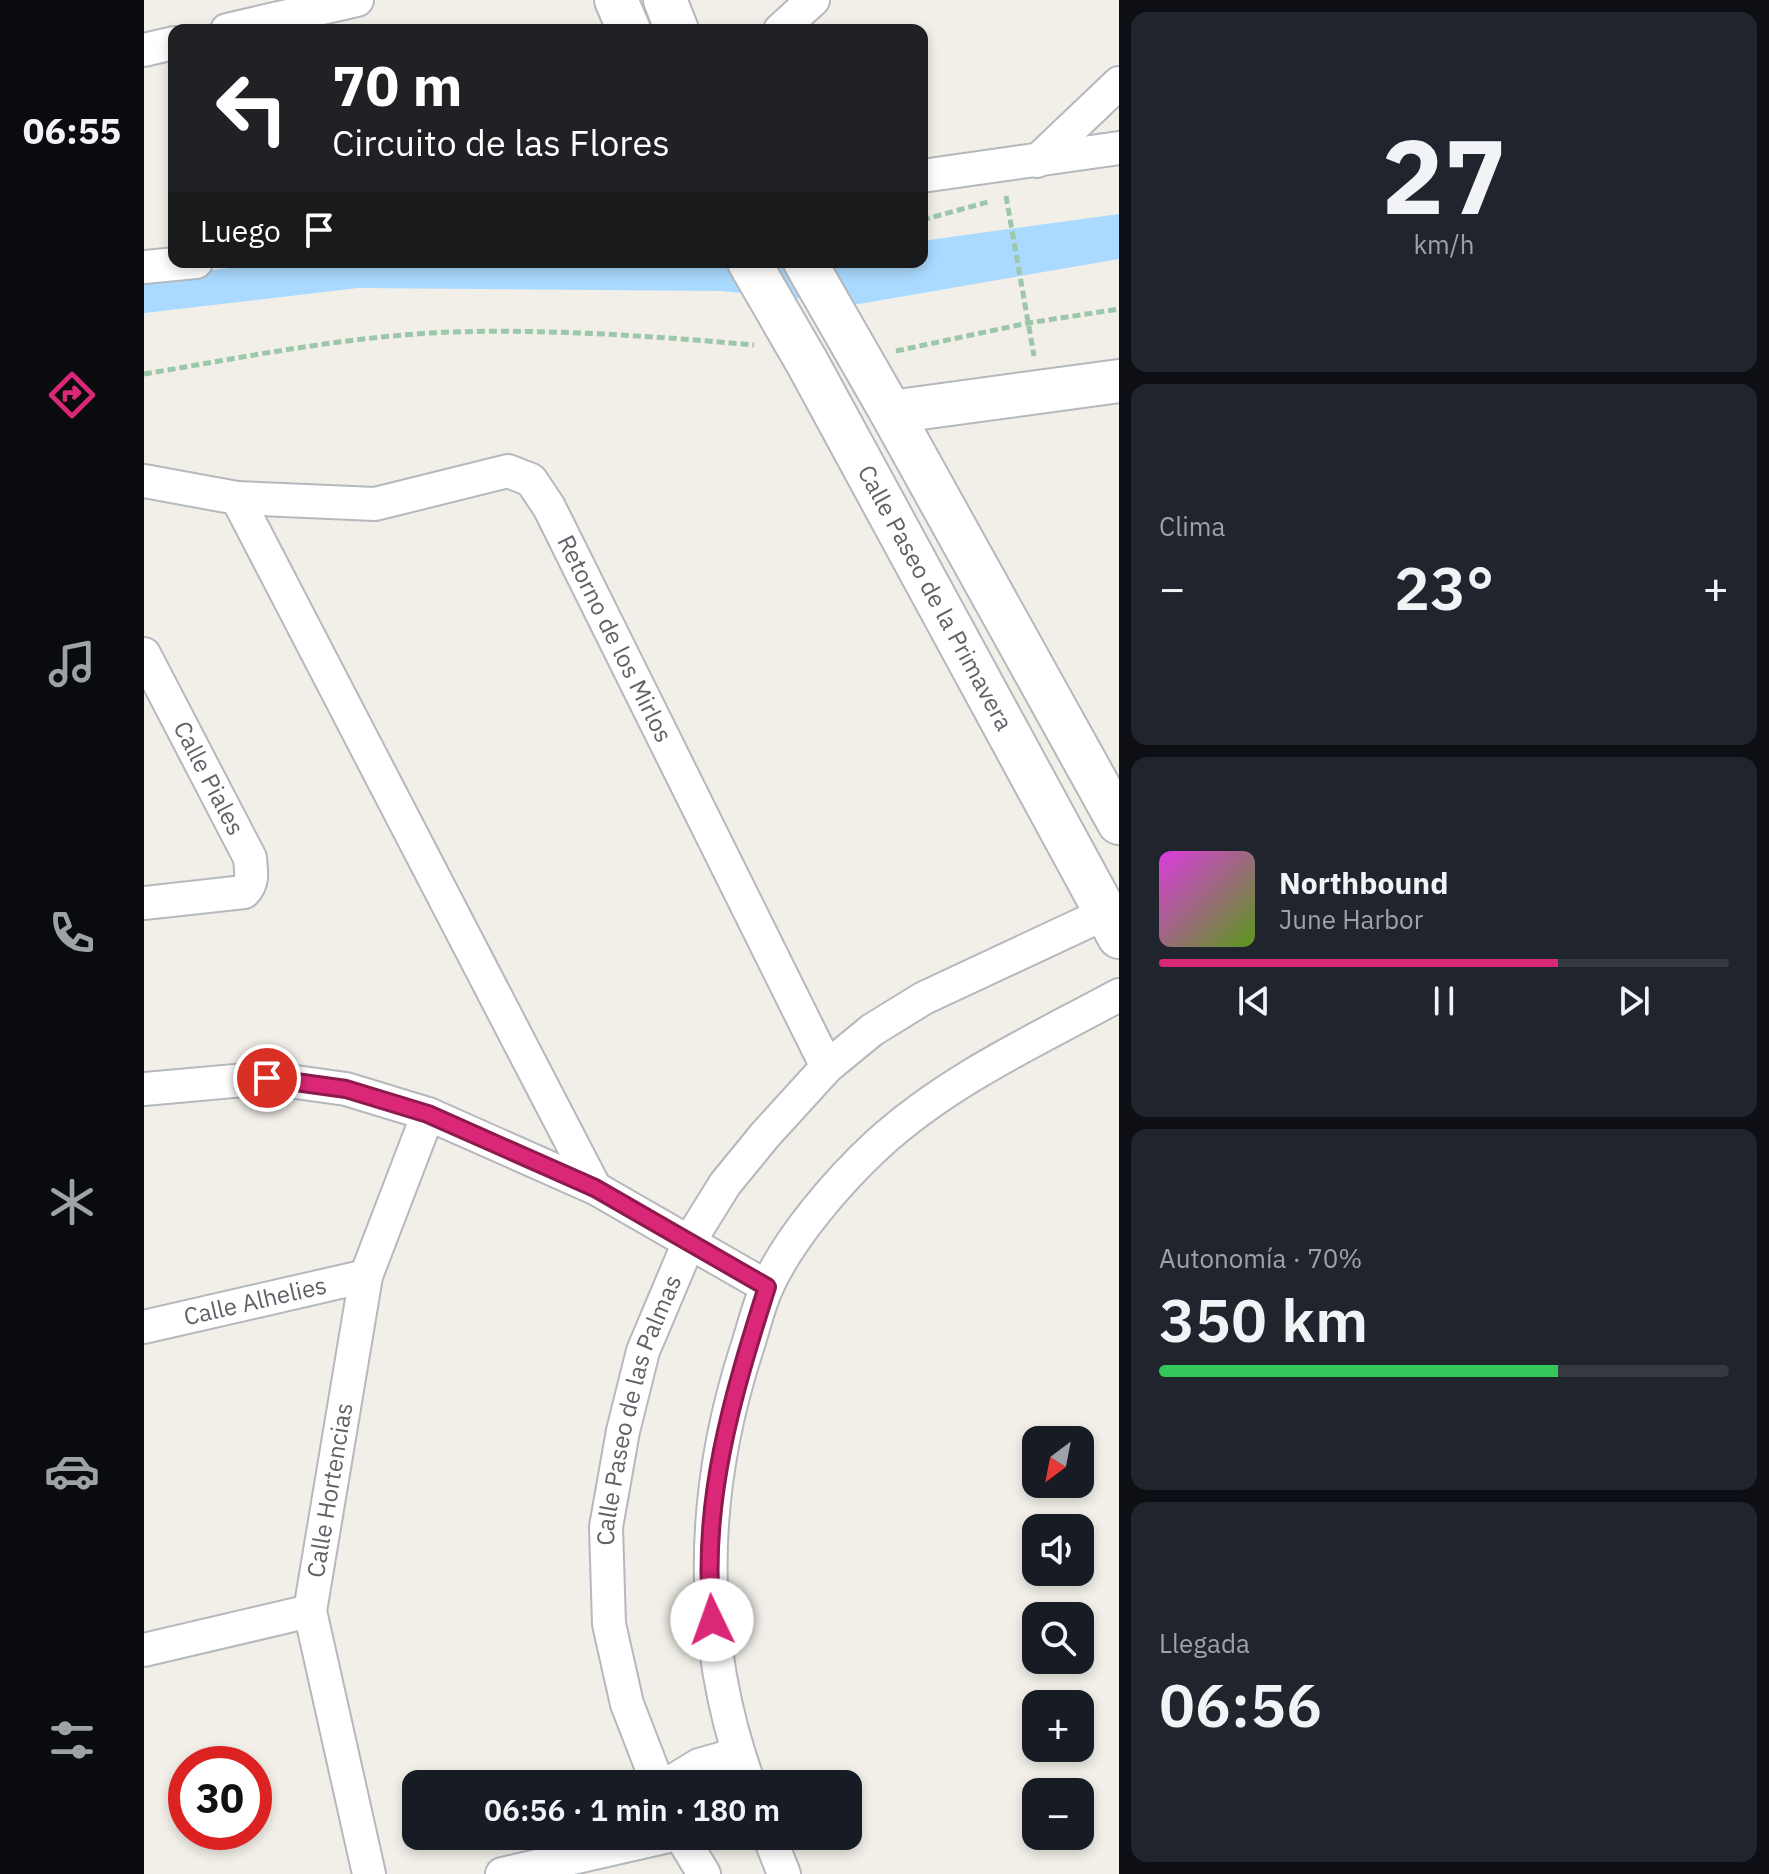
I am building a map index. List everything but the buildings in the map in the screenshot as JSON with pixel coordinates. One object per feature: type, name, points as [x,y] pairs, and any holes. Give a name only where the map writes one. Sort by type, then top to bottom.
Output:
[{"type":"street","points":[[261,24],[322,13],[357,0]]},
{"type":"street","points":[[616,0],[626,24]]},
{"type":"street","points":[[665,0],[675,24]]},
{"type":"street","points":[[787,24],[813,0]]},
{"type":"street","points":[[144,50],[168,44]]},
{"type":"street","points":[[1037,161],[1119,83]]},
{"type":"street","points":[[928,175],[1119,148]]},
{"type":"street","points":[[144,267],[168,265]]},
{"type":"street","name":"Calle Paseo de la Primavera","points":[[753,268],[803,354],[1112,925]]},
{"type":"street","name":"Calle Paseo de la Primavera","points":[[808,268],[1119,823]]},
{"type":"street","points":[[891,412],[1119,381]]},
{"type":"street","name":"Retorno de los Mirlos","points":[[144,481],[237,498],[375,504],[508,471],[531,480],[549,507],[827,1067]]},
{"type":"street","points":[[237,498],[595,1188]]},
{"type":"street","name":"Calle Piales","points":[[144,654],[250,858],[250,886],[244,892],[144,903]]},
{"type":"street","name":"Calle Paseo de las Palmas","points":[[653,1770],[627,1704],[609,1624],[606,1527],[623,1431],[643,1351],[689,1242],[725,1184],[765,1135],[827,1067],[872,1030],[924,998],[1112,925]]},
{"type":"street","points":[[744,1770],[717,1664],[710,1598],[712,1517],[722,1438],[767,1287],[790,1248],[829,1196],[876,1146],[923,1106],[985,1067],[1119,995]]},
{"type":"street","points":[[144,1089],[267,1078],[346,1089],[428,1114],[595,1188],[767,1287]]},
{"type":"street","name":"Calle Hortencias","points":[[369,1874],[310,1611],[366,1276],[428,1114]]},
{"type":"street","name":"Calle Alhelies","points":[[144,1327],[366,1276]]},
{"type":"street","points":[[144,1650],[310,1611]]},
{"type":"street","points":[[691,1770],[738,1754]]},
{"type":"street","points":[[502,1874],[607,1850]]},
{"type":"street","points":[[689,1850],[704,1874]]},
{"type":"path","points":[[1009,217],[1040,392]]},
{"type":"path","points":[[857,353],[1119,309]]},
{"type":"path","points":[[144,374],[311,346],[450,332],[632,334],[757,345],[803,354]]},
{"type":"water","points":[[1119,214],[1119,259],[859,304],[720,291],[358,288],[144,313],[144,278],[231,268],[928,268],[928,240]]},
{"type":"route","points":[[267,1078],[346,1089],[428,1114],[595,1188],[767,1287],[722,1438],[712,1517],[712,1620]]}]
